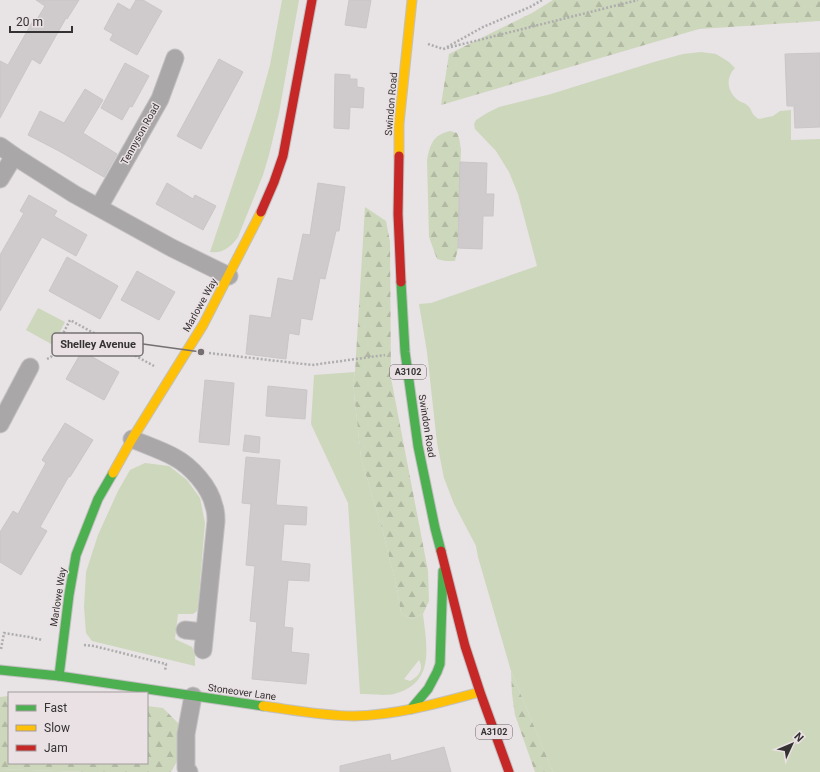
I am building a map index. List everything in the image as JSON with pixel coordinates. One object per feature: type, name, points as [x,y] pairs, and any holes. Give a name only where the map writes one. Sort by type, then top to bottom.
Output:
[{"type":"street","name":"Marlowe Way","points":[[59,676],[68,595],[76,555],[98,498],[132,439],[203,325],[262,210],[274,182],[283,156],[312,0]]},
{"type":"street","name":"Swindon Road","points":[[412,0],[399,124],[398,214],[403,324],[406,352],[418,446],[435,528],[464,639],[480,692],[509,772]]},
{"type":"street","name":"Tennyson Road","points":[[99,207],[160,98],[175,58]]},
{"type":"street","points":[[0,146],[74,194],[172,248],[229,276]]},
{"type":"street","points":[[0,179],[14,156]]},
{"type":"street","points":[[0,424],[30,367]]},
{"type":"street","points":[[132,439],[182,462],[202,481],[214,504],[216,521],[203,650]]},
{"type":"street","points":[[412,709],[428,689],[440,664],[443,560]]},
{"type":"street","points":[[185,630],[204,632]]},
{"type":"street","name":"Stoneover Lane","points":[[0,670],[59,676],[319,714],[344,716],[367,716],[393,713],[480,692]]},
{"type":"street","points":[[189,772],[186,768],[186,734],[193,696]]},
{"type":"path","points":[[542,0],[530,7],[483,27],[443,49],[638,0]]},
{"type":"path","points":[[51,357],[70,320],[172,375]]},
{"type":"path","points":[[187,351],[312,365],[406,352]]},
{"type":"path","points":[[0,656],[4,633],[62,644],[94,646],[166,664],[162,691]]},
{"type":"green space","points":[[282,0],[299,0],[279,113],[269,155],[263,175],[238,237],[226,249],[218,252],[210,252],[257,112],[270,65]]},
{"type":"green space","points":[[553,0],[820,0],[820,21],[699,29],[441,105],[449,54],[532,13]]},
{"type":"green space","points":[[701,52],[716,54],[729,62],[735,68],[729,80],[730,89],[735,97],[747,105],[756,117],[759,119],[773,116],[780,111],[791,110],[791,140],[820,139],[820,772],[553,772],[511,671],[476,546],[454,504],[444,478],[437,443],[427,352],[419,304],[431,303],[537,266],[518,194],[509,172],[496,151],[475,129],[474,124],[476,120],[499,107],[551,94],[683,54]]},
{"type":"green space","points":[[450,131],[457,133],[461,149],[458,248],[455,261],[445,261],[437,259],[429,237],[427,160],[429,149],[433,141],[440,135]]},
{"type":"green space","points":[[365,207],[386,221],[390,242],[391,378],[428,571],[429,601],[423,614],[412,619],[401,613],[397,589],[383,532],[361,458],[353,383],[355,372]]},
{"type":"green space","points":[[38,308],[65,322],[53,345],[26,330]]},
{"type":"green space","points":[[355,372],[353,383],[361,458],[383,532],[397,589],[401,613],[412,619],[423,614],[426,651],[422,673],[416,682],[407,689],[390,695],[360,694],[348,503],[311,424],[314,375]],"holes":[[[419,660],[421,670],[418,675],[410,681],[404,679]]]},
{"type":"green space","points":[[145,463],[169,466],[187,480],[200,498],[205,523],[198,607],[197,611],[193,614],[178,614],[175,639],[192,647],[195,655],[195,666],[92,641],[86,633],[84,607],[86,572],[98,535],[118,491],[130,470]]},
{"type":"green space","points":[[511,671],[553,772],[535,772],[515,715]]},
{"type":"green space","points":[[8,696],[8,764],[148,764],[148,706],[163,708],[178,723],[179,758],[171,772],[86,772],[0,769],[0,697]]},
{"type":"green space","points":[[0,769],[85,772],[0,772]]},
{"type":"building","points":[[36,0],[79,0],[67,19],[66,18],[40,64],[32,59],[0,118],[0,61],[8,65],[34,19],[36,21],[45,6]]},
{"type":"building","points":[[136,0],[143,0],[162,11],[137,55],[110,40],[113,34],[104,29],[118,3],[130,10]]},
{"type":"building","points":[[349,0],[371,0],[366,28],[345,25]]},
{"type":"building","points":[[820,53],[820,127],[795,128],[794,106],[787,106],[785,54]]},
{"type":"building","points":[[219,59],[243,72],[201,149],[177,136]]},
{"type":"building","points":[[125,63],[149,76],[132,107],[130,106],[122,120],[101,108]]},
{"type":"building","points":[[335,74],[350,75],[350,79],[357,79],[357,87],[364,88],[363,108],[350,107],[349,129],[334,128]]},
{"type":"building","points":[[85,89],[103,100],[83,133],[117,154],[104,177],[28,135],[40,111],[64,123]]},
{"type":"building","points":[[460,162],[487,163],[486,194],[494,194],[493,216],[483,216],[482,249],[458,248]]},
{"type":"building","points":[[167,183],[193,199],[195,195],[216,206],[203,230],[156,204]]},
{"type":"building","points":[[318,183],[345,187],[339,231],[336,231],[325,279],[320,278],[312,320],[301,318],[299,335],[289,333],[286,359],[246,354],[250,315],[271,318],[278,278],[293,281],[303,234],[310,235]]},
{"type":"building","points":[[29,195],[57,211],[54,216],[87,235],[76,256],[42,237],[0,311],[0,255],[24,213],[20,211]]},
{"type":"building","points":[[67,257],[118,286],[100,319],[49,291]]},
{"type":"building","points":[[137,271],[175,292],[159,320],[121,300]]},
{"type":"building","points":[[82,351],[119,372],[104,400],[66,379]]},
{"type":"building","points":[[205,380],[234,383],[229,445],[199,442]]},
{"type":"building","points":[[268,386],[307,390],[305,419],[266,416]]},
{"type":"building","points":[[65,423],[93,440],[70,477],[69,476],[40,527],[47,531],[21,575],[0,562],[0,532],[13,511],[18,514],[46,463],[42,460]]},
{"type":"building","points":[[245,435],[260,437],[259,453],[243,451]]},
{"type":"building","points":[[246,457],[280,460],[276,505],[307,507],[306,525],[284,524],[281,561],[310,564],[309,581],[288,580],[284,627],[293,628],[291,652],[309,654],[306,684],[252,679],[257,622],[250,621],[255,566],[246,565],[251,504],[242,503]]},
{"type":"building","points":[[444,747],[451,772],[340,772],[340,766],[390,754],[391,761]]},
{"type":"traffic: fast","points":[[401,282],[405,352],[418,446],[441,551]]},
{"type":"traffic: fast","points":[[59,676],[69,595],[76,555],[98,499],[113,473]]},
{"type":"traffic: fast","points":[[411,709],[428,689],[440,664],[443,571]]},
{"type":"traffic: fast","points":[[0,670],[59,676],[263,706]]},
{"type":"traffic: slow","points":[[399,156],[399,124],[412,0]]},
{"type":"traffic: slow","points":[[113,473],[132,439],[203,325],[261,212]]},
{"type":"traffic: slow","points":[[263,706],[331,715],[370,715],[418,708],[480,692]]},
{"type":"traffic: jam","points":[[261,212],[283,156],[312,0]]},
{"type":"traffic: jam","points":[[399,156],[398,214],[401,282]]},
{"type":"traffic: jam","points":[[441,551],[465,646],[509,772]]},
{"type":"place","name":"Shelley Avenue","points":[[201,352]]}]
